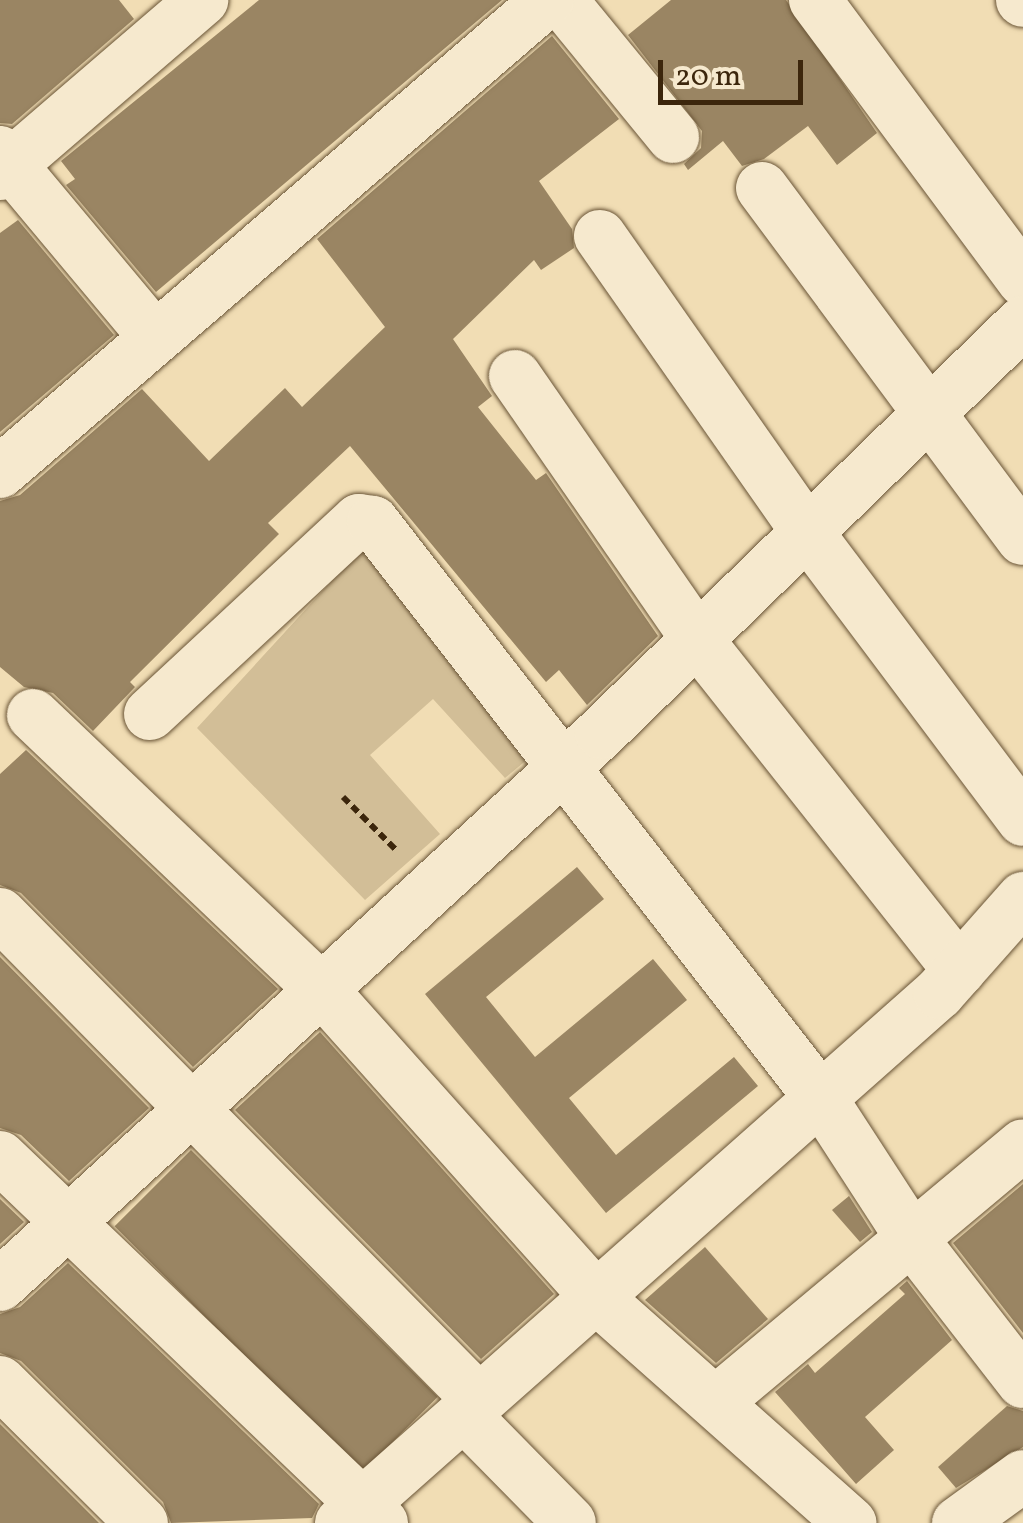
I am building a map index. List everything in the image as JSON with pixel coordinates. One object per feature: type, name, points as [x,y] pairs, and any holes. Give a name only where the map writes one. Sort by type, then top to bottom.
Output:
[{"type":"street","points":[[0,472],[548,0]]},
{"type":"street","points":[[561,0],[673,137]]},
{"type":"street","points":[[815,0],[1023,280]]},
{"type":"street","points":[[154,336],[4,163],[179,7]]},
{"type":"street","points":[[762,188],[1023,540]]},
{"type":"street","points":[[600,236],[810,536],[1023,820]]},
{"type":"street","points":[[0,1285],[699,642],[1023,322]]},
{"type":"street","points":[[516,376],[699,642],[959,970]]},
{"type":"street","points":[[150,714],[364,518],[566,766],[822,1100],[915,1243],[1023,1382]]},
{"type":"street","points":[[32,715],[322,990],[597,1298],[850,1523]]},
{"type":"street","points":[[0,1157],[363,1517],[472,1408],[822,1100],[959,970],[1023,898]]},
{"type":"street","points":[[0,914],[472,1408],[570,1523]]},
{"type":"street","points":[[716,1402],[915,1243],[1023,1145]]},
{"type":"street","points":[[0,1382],[142,1523]]},
{"type":"street","points":[[958,1523],[1023,1476]]},
{"type":"path","points":[[343,797],[433,888]]},
{"type":"shaded area","points":[[363,547],[535,753],[505,778],[433,699],[370,755],[440,834],[365,900],[197,728]]},
{"type":"building","points":[[0,0],[119,0],[134,19],[12,124],[0,123]]},
{"type":"building","points":[[259,0],[502,0],[156,292],[66,185],[75,179],[61,161]]},
{"type":"building","points":[[671,0],[786,0],[877,133],[837,165],[808,126],[764,159],[742,166],[723,141],[688,170],[684,164],[701,148],[702,131],[628,35]]},
{"type":"building","points":[[552,36],[619,119],[539,181],[572,229],[574,248],[541,270],[534,260],[453,339],[492,396],[478,407],[536,480],[546,473],[658,636],[587,705],[559,670],[546,682],[350,446],[268,523],[279,534],[130,682],[135,687],[93,731],[53,693],[24,687],[0,667],[0,501],[20,495],[142,389],[209,461],[285,388],[302,407],[385,327],[317,239]]},
{"type":"building","points":[[18,220],[114,335],[0,432],[0,233]]},
{"type":"building","points":[[26,750],[278,989],[193,1067],[21,893],[0,885],[0,774]]},
{"type":"building","points":[[577,867],[604,899],[486,997],[535,1057],[653,959],[687,1000],[569,1098],[616,1155],[734,1057],[758,1086],[606,1213],[425,994]]},
{"type":"building","points":[[0,957],[149,1108],[69,1181],[21,1135],[0,1128]]},
{"type":"building","points":[[320,1032],[554,1294],[481,1359],[235,1110]]},
{"type":"building","points":[[191,1150],[438,1397],[361,1473],[115,1226]]},
{"type":"building","points":[[1023,1184],[1023,1333],[953,1243]]},
{"type":"building","points":[[849,1196],[872,1232],[860,1242],[832,1210]]},
{"type":"building","points":[[0,1199],[24,1222],[0,1244]]},
{"type":"building","points":[[705,1247],[768,1319],[716,1363],[645,1300]]},
{"type":"building","points":[[68,1263],[319,1504],[312,1518],[171,1523],[163,1502],[21,1361],[0,1353],[0,1314],[20,1307]]},
{"type":"building","points":[[907,1281],[952,1340],[865,1417],[894,1450],[856,1484],[775,1392],[808,1364],[815,1373],[905,1294],[899,1288]]},
{"type":"building","points":[[1007,1406],[1023,1411],[1023,1447],[956,1488],[938,1467]]},
{"type":"building","points":[[0,1424],[99,1523],[0,1523]]}]
